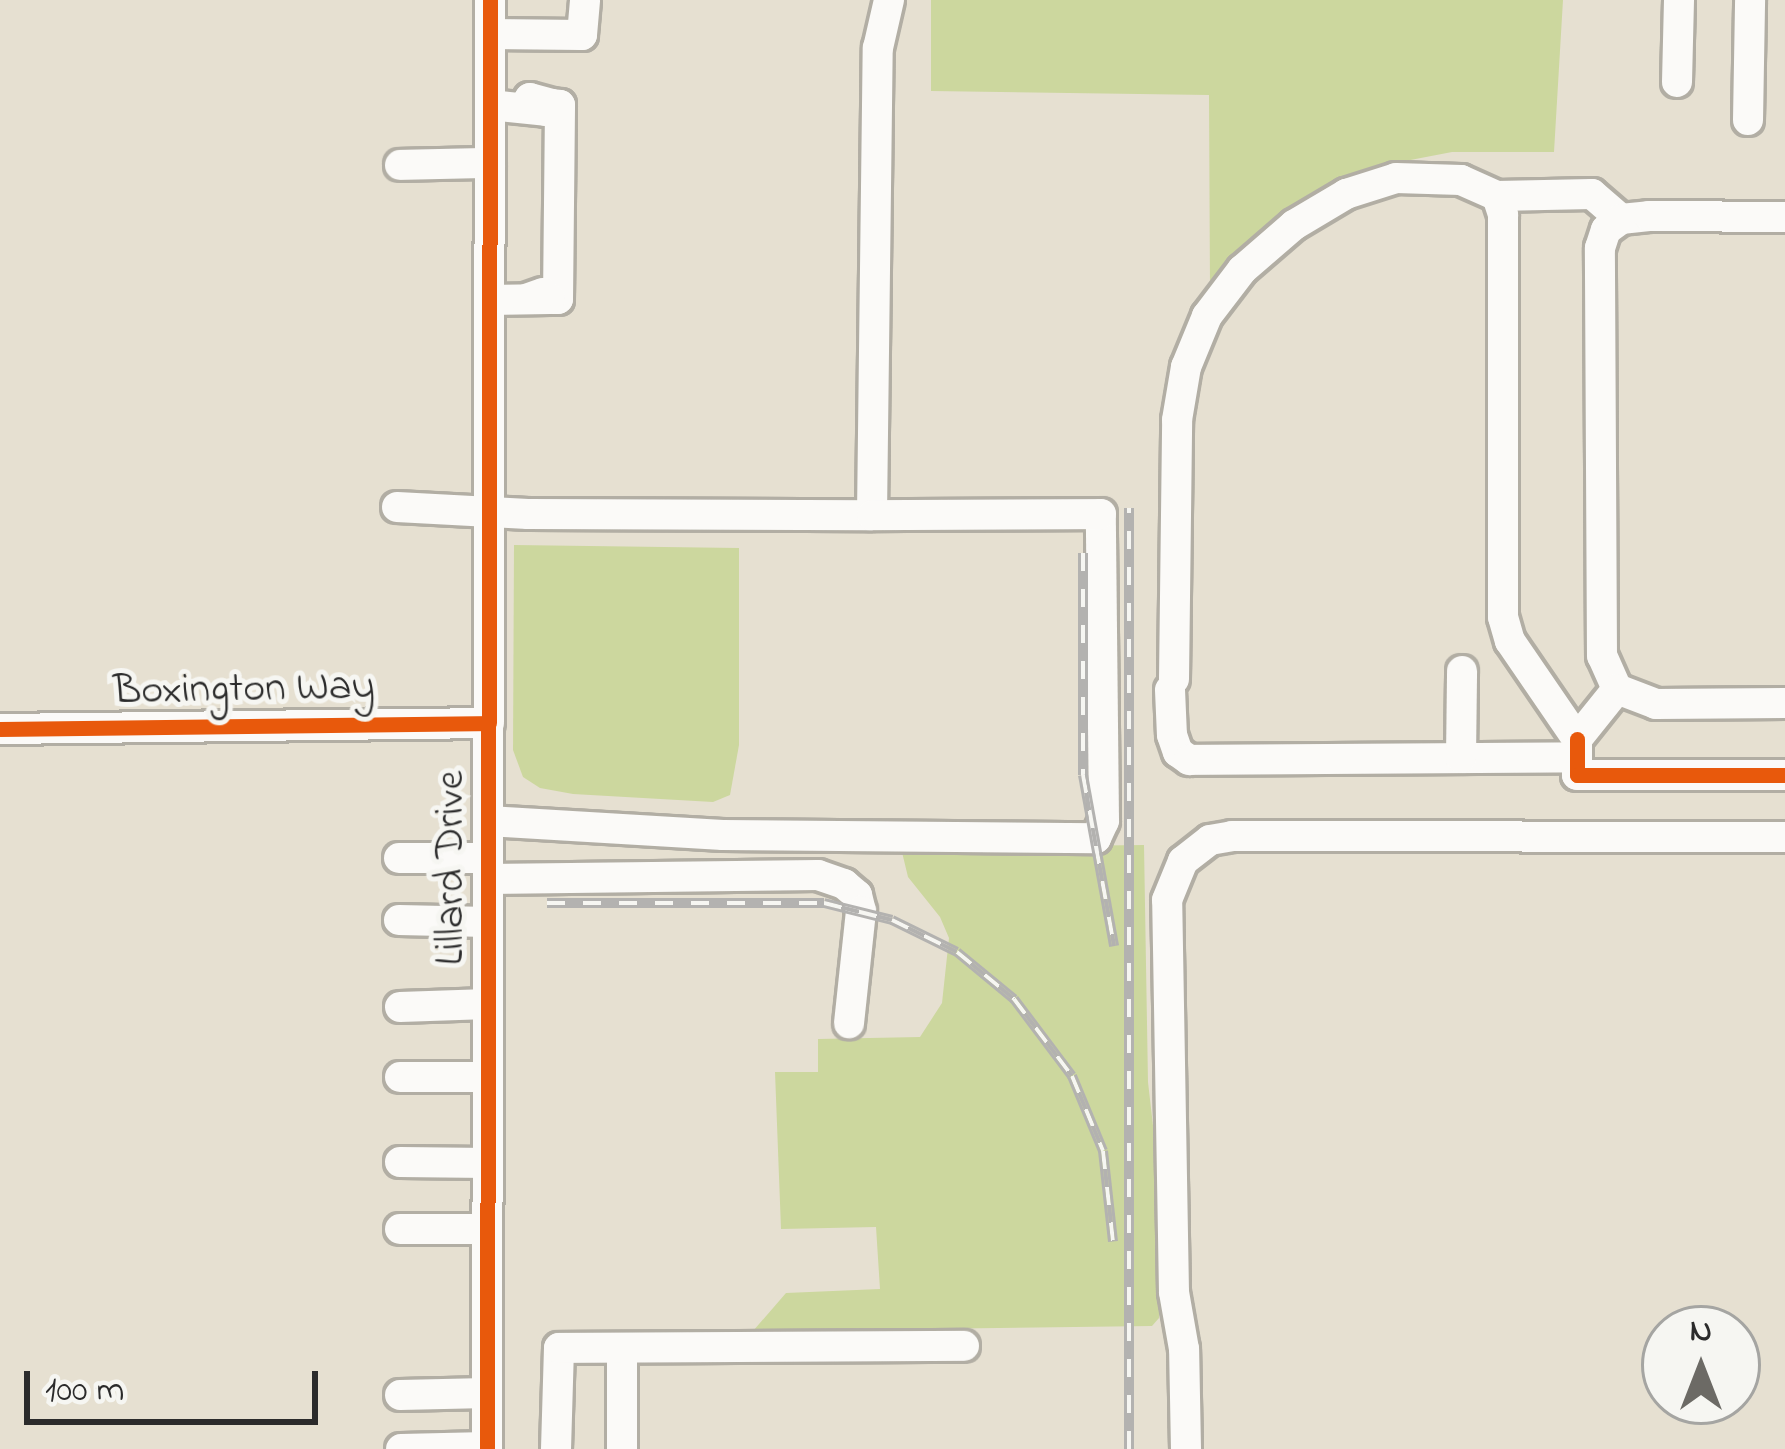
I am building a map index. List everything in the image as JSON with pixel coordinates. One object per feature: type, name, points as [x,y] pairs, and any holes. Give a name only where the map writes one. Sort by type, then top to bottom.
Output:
[{"type":"street","name":"Lillard Drive","points":[[487,1448],[490,0]]},
{"type":"street","points":[[490,34],[582,35],[585,0]]},
{"type":"street","points":[[872,515],[878,48],[889,0]]},
{"type":"street","points":[[1677,82],[1679,0]]},
{"type":"street","points":[[1748,120],[1750,0]]},
{"type":"street","points":[[489,300],[558,299],[560,105],[490,105]]},
{"type":"street","points":[[400,165],[490,163]]},
{"type":"street","points":[[1577,748],[1461,758],[1189,760],[1178,752],[1172,735],[1177,420],[1186,367],[1207,316],[1242,270],[1294,225],[1346,194],[1396,178],[1461,179],[1497,196],[1592,194],[1635,218]]},
{"type":"street","points":[[1497,196],[1504,215],[1503,617],[1510,641],[1577,748],[1577,775],[1785,776]]},
{"type":"street","points":[[1785,217],[1635,218],[1606,230],[1600,248],[1602,656],[1617,689],[1656,704],[1785,703]]},
{"type":"street","points":[[397,506],[872,515],[1101,514],[1104,820],[1096,838],[701,834],[488,821]]},
{"type":"street","points":[[1461,758],[1462,671]]},
{"type":"street","points":[[1577,748],[1617,689]]},
{"type":"street","name":"Boxington Way","points":[[0,729],[489,723]]},
{"type":"street","points":[[1186,1449],[1184,1349],[1174,1292],[1167,900],[1183,860],[1210,840],[1232,836],[1785,838]]},
{"type":"street","points":[[399,858],[488,868],[818,875],[844,884],[857,896],[861,911],[849,1023]]},
{"type":"street","points":[[400,920],[488,922]]},
{"type":"street","points":[[400,1007],[488,1004]]},
{"type":"street","points":[[400,1077],[488,1077]]},
{"type":"street","points":[[400,1162],[488,1163]]},
{"type":"street","points":[[400,1229],[488,1229]]},
{"type":"street","points":[[556,1449],[559,1348],[964,1346]]},
{"type":"street","points":[[622,1348],[622,1449]]},
{"type":"street","points":[[400,1395],[487,1393]]},
{"type":"street","points":[[401,1448],[487,1448]]},
{"type":"green space","points":[[931,0],[1563,0],[1554,152],[1452,152],[1374,167],[1271,223],[1210,288],[1209,95],[931,91]]},
{"type":"green space","points":[[514,545],[739,548],[739,745],[730,795],[713,802],[573,794],[540,788],[523,777],[513,750]]},
{"type":"green space","points":[[1144,845],[1148,1082],[1159,1178],[1159,1318],[1152,1326],[753,1331],[786,1293],[880,1289],[876,1227],[781,1229],[775,1072],[818,1072],[818,1039],[920,1037],[942,1003],[949,938],[940,917],[908,877],[901,848]]},
{"type":"railway","points":[[1129,508],[1129,1449]]},
{"type":"railway","points":[[1083,553],[1083,775],[1114,946]]},
{"type":"railway","points":[[547,903],[824,903],[892,920],[957,952],[1014,999],[1072,1076],[1103,1151],[1113,1241]]},
{"type":"cycle path","points":[[487,1449],[490,0]]},
{"type":"cycle path","points":[[0,729],[489,723]]},
{"type":"cycle path","points":[[1577,739],[1577,775],[1785,775]]}]
